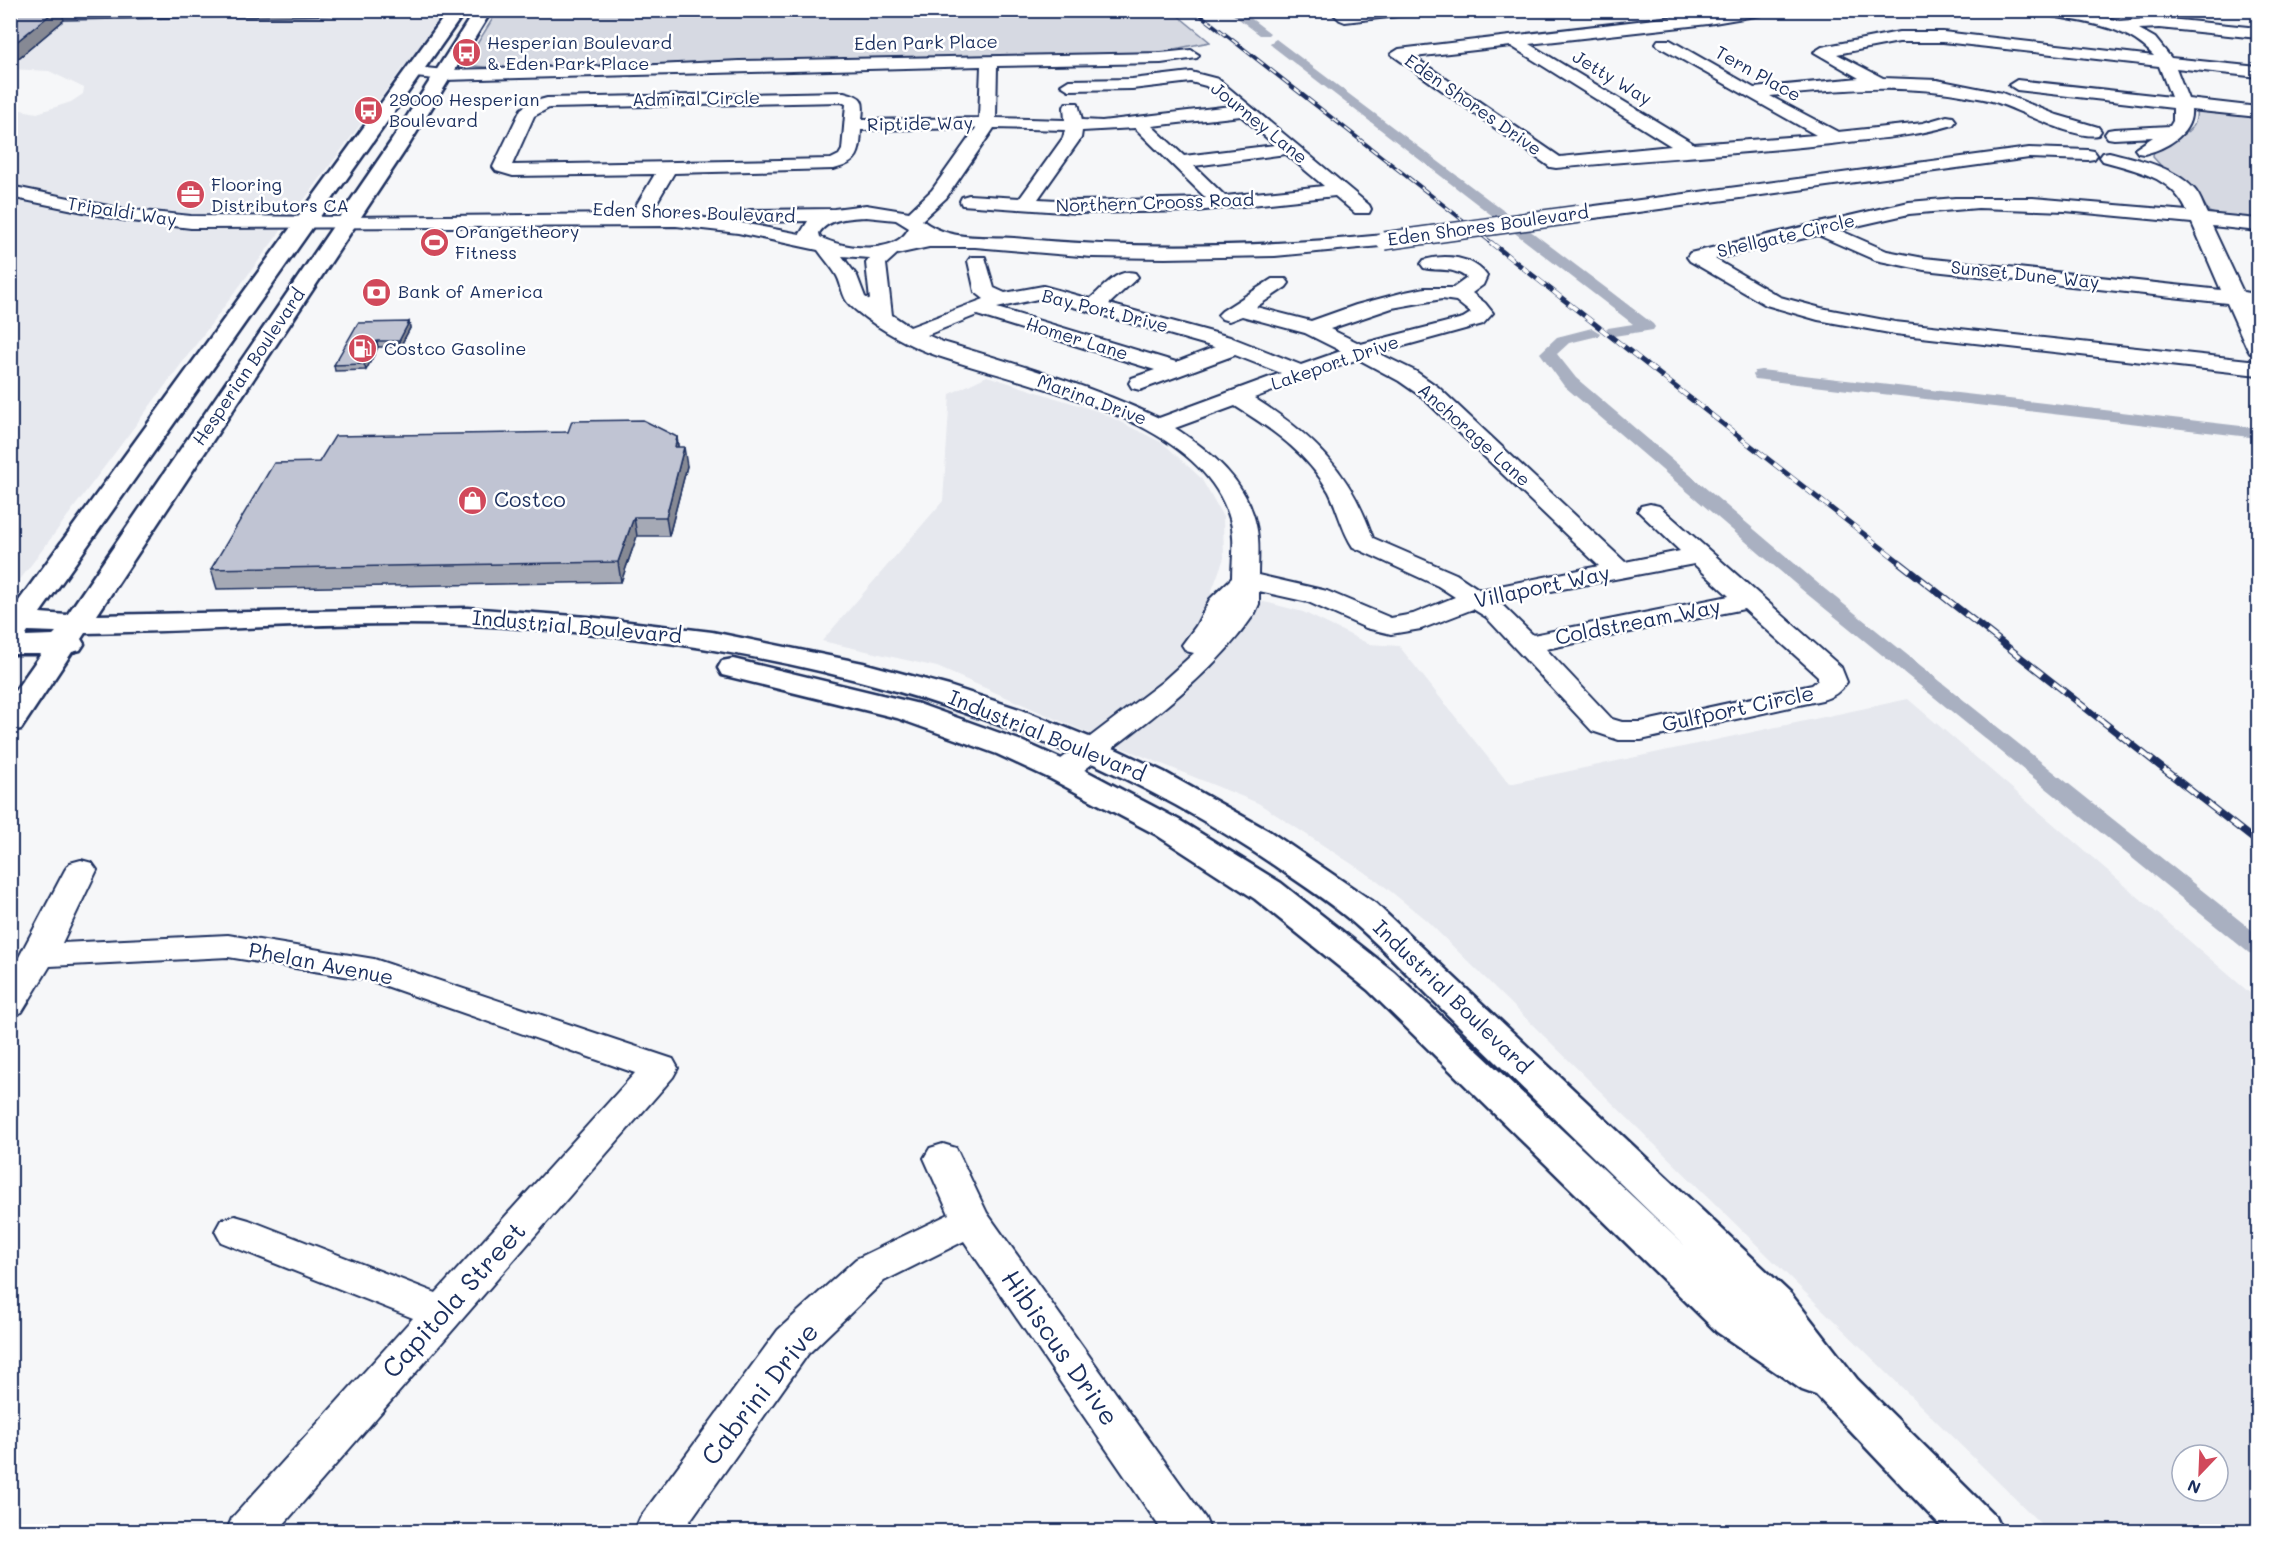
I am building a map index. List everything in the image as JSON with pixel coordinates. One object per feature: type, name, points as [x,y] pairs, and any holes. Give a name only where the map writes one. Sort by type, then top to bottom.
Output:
[{"type":"main road","points":[[456,13],[479,18]]},
{"type":"main road","name":"Hesperian Boulevard","points":[[13,631],[456,13]]},
{"type":"main road","name":"Hesperian Boulevard","points":[[10,722],[447,72],[479,18]]},
{"type":"main road","points":[[113,570],[116,590],[129,605],[150,616],[177,622]]},
{"type":"main road","name":"Industrial Boulevard","points":[[70,634],[177,622],[446,616],[577,624],[690,637],[835,664],[886,676],[1001,713],[1066,757]]},
{"type":"main road","name":"Industrial Boulevard","points":[[13,631],[70,634],[434,637],[564,645],[675,658],[770,675],[865,699],[975,735],[1142,774],[1223,818],[1303,868],[1362,911],[1775,1306],[1841,1394],[1979,1532]]},
{"type":"street","points":[[1336,10],[1345,17],[1406,10]]},
{"type":"street","name":"Eden Shores Drive","points":[[1761,10],[1515,42],[1399,54],[1556,164],[1689,149],[1762,146],[1835,138],[1925,128],[1947,121]]},
{"type":"street","points":[[2043,10],[2115,26],[2138,36],[2153,46],[2164,61],[2181,102],[2185,116],[2183,123],[2176,130],[2133,156],[2109,158]]},
{"type":"street","points":[[1611,15],[1635,27]]},
{"type":"street","points":[[2115,26],[2159,23],[2259,33]]},
{"type":"street","points":[[1877,81],[1822,52],[1899,37],[1925,36],[2259,72]]},
{"type":"street","name":"Jetty Way","points":[[1515,42],[1689,149]]},
{"type":"street","name":"Tern Place","points":[[1664,43],[1835,138]]},
{"type":"street","name":"Eden Park Place","points":[[415,72],[636,71],[1191,56]]},
{"type":"street","points":[[1148,58],[1150,73],[1158,80]]},
{"type":"street","points":[[882,316],[876,263],[918,233],[914,223],[974,147],[985,126],[989,62]]},
{"type":"street","name":"Journey Lane","points":[[1074,126],[1068,78],[1132,84],[1191,77],[1212,82],[1362,209]]},
{"type":"street","points":[[1751,93],[1877,81],[1937,85],[1983,94],[2028,107],[2051,119],[2135,141],[2157,171]]},
{"type":"street","points":[[2017,85],[2259,112]]},
{"type":"street","name":"Admiral Circle","points":[[844,97],[855,102],[853,125],[848,157],[834,164],[523,171],[506,169],[501,165],[527,113],[535,107],[550,102],[844,97]]},
{"type":"street","name":"Riptide Way","points":[[853,125],[1063,129],[1074,126],[1140,123],[1245,110]]},
{"type":"street","points":[[2051,119],[2062,140],[2071,149],[2157,171],[2178,183],[2188,193],[2202,219],[2259,348]]},
{"type":"street","points":[[1140,123],[1221,203]]},
{"type":"street","points":[[1025,205],[1072,138],[1074,126]]},
{"type":"street","points":[[2114,134],[2176,130]]},
{"type":"street","name":"Eden Shores Boulevard","points":[[2029,153],[2062,140],[2072,133],[2092,131]]},
{"type":"street","points":[[1181,162],[1290,148]]},
{"type":"street","name":"Eden Shores Boulevard","points":[[639,214],[710,223],[858,253],[943,239],[1058,249],[1193,253],[1303,248],[1384,241],[2029,153],[2088,155]]},
{"type":"street","points":[[639,214],[668,168]]},
{"type":"street","points":[[821,246],[809,237],[810,230],[817,223],[837,215],[864,211],[950,178]]},
{"type":"street","name":"Northern Crooss Road","points":[[969,201],[1077,207],[1221,203],[1340,190]]},
{"type":"street","name":"Tripaldi Way","points":[[10,191],[150,219],[207,223],[306,220]]},
{"type":"street","name":"Shellgate Circle","points":[[2259,225],[2061,199],[1944,204],[1909,208],[1697,257],[1773,301],[1844,320],[1895,328],[2259,368]]},
{"type":"street","name":"Eden Shores Boulevard","points":[[864,211],[891,213],[943,239]]},
{"type":"street","name":"Eden Shores Boulevard","points":[[306,220],[639,214],[837,215]]},
{"type":"street","name":"Sunset Dune Way","points":[[1819,228],[1882,256],[1924,264],[2259,300]]},
{"type":"street","name":"Marina Drive","points":[[821,246],[847,276],[856,300],[908,335],[935,347],[1121,407],[1158,426],[1189,447],[1213,468],[1232,492],[1242,517],[1247,548],[1244,581]]},
{"type":"street","points":[[978,261],[985,292],[1003,299]]},
{"type":"street","points":[[1431,264],[1442,262],[1460,264],[1469,268],[1477,276],[1476,282],[1457,294]]},
{"type":"street","points":[[1094,306],[1128,277]]},
{"type":"street","points":[[1196,335],[1279,283]]},
{"type":"street","name":"Bay Port Drive","points":[[908,335],[1003,299],[1024,293],[1043,292],[1235,346],[1301,373]]},
{"type":"street","name":"Lakeport Drive","points":[[1158,426],[1360,351],[1476,320],[1482,313],[1457,294],[1440,292],[1341,317],[1313,328]]},
{"type":"street","name":"Homer Lane","points":[[978,309],[1176,369]]},
{"type":"street","name":"Anchorage Lane","points":[[1239,309],[1313,328],[1407,376],[1430,392],[1619,571]]},
{"type":"street","name":"Homer Lane","points":[[1140,383],[1235,346]]},
{"type":"street","name":"Gulfport Circle","points":[[1238,397],[1282,426],[1311,452],[1341,491],[1351,509],[1362,542],[1447,580],[1495,611],[1598,722],[1625,732],[1641,731],[1822,691],[1833,682],[1832,673],[1650,511]]},
{"type":"street","name":"Villaport Way","points":[[1244,581],[1294,589],[1327,599],[1388,626],[1411,622],[1477,599],[1656,566],[1698,555]]},
{"type":"street","points":[[1066,757],[1195,646],[1209,627],[1219,605],[1244,581]]},
{"type":"street","name":"Coldstream Way","points":[[1528,644],[1749,600]]},
{"type":"street","points":[[10,1004],[39,956],[81,870]]},
{"type":"street","name":"Phelan Avenue","points":[[39,956],[228,946],[374,970],[660,1068]]},
{"type":"street","name":"Capitola Street","points":[[248,1532],[660,1068]]},
{"type":"street","name":"Hibiscus Drive","points":[[943,1158],[971,1220],[1189,1532]]},
{"type":"street","name":"Cabrini Drive","points":[[656,1532],[793,1342],[870,1270],[971,1220]]},
{"type":"street","points":[[235,1231],[443,1313]]},
{"type":"shaded area","points":[[498,10],[1171,10],[1210,42],[1156,55],[484,67],[464,65]]},
{"type":"shaded area","points":[[11,11],[450,11],[405,65],[19,581],[11,586],[11,108],[37,113],[71,102],[83,94],[84,88],[49,71],[11,69]]},
{"type":"shaded area","points":[[2209,109],[2258,115],[2258,220],[2220,216],[2209,212],[2197,192],[2163,168],[2153,157],[2154,148],[2183,135],[2194,125],[2196,110]]},
{"type":"shaded area","points":[[987,376],[1100,412],[1163,443],[1201,478],[1223,517],[1224,558],[1211,593],[1269,603],[1303,612],[1369,644],[1399,646],[1509,784],[1908,699],[2258,1000],[2258,1531],[2048,1531],[1426,920],[1378,881],[1258,803],[1120,747],[937,667],[822,641],[943,501],[950,394]]},
{"type":"building","points":[[10,10],[56,10],[10,47]]},
{"type":"building","name":"Costco Gasoline","points":[[409,322],[399,341],[377,341],[364,364],[334,365],[358,323]]},
{"type":"building","name":"Costco","points":[[643,420],[677,437],[675,447],[684,447],[666,517],[634,517],[618,562],[211,569],[274,463],[319,462],[335,436],[568,432],[572,421]]},
{"type":"waterway","points":[[1232,10],[1264,33]]},
{"type":"waterway","points":[[1276,43],[1647,327],[1614,331]]},
{"type":"waterway","points":[[1592,333],[1563,340],[1548,353],[1570,382],[1814,590],[2258,947]]},
{"type":"waterway","points":[[1761,375],[2258,433]]},
{"type":"railway","points":[[1194,10],[1492,243]]},
{"type":"railway","points":[[1490,242],[1901,563]]},
{"type":"railway","points":[[1899,562],[2258,843]]},
{"type":"place","name":"Hesperian Boulevard & Eden Park Place","points":[[466,53]]},
{"type":"place","name":"29000 Hesperian Boulevard","points":[[368,110]]},
{"type":"place","name":"Flooring Distributors CA","points":[[190,195]]},
{"type":"place","name":"Orangetheory Fitness","points":[[434,242]]},
{"type":"place","name":"Bank of America","points":[[377,292]]},
{"type":"place","name":"Costco Gasoline","points":[[363,349]]},
{"type":"place","name":"Costco","points":[[473,500]]}]
